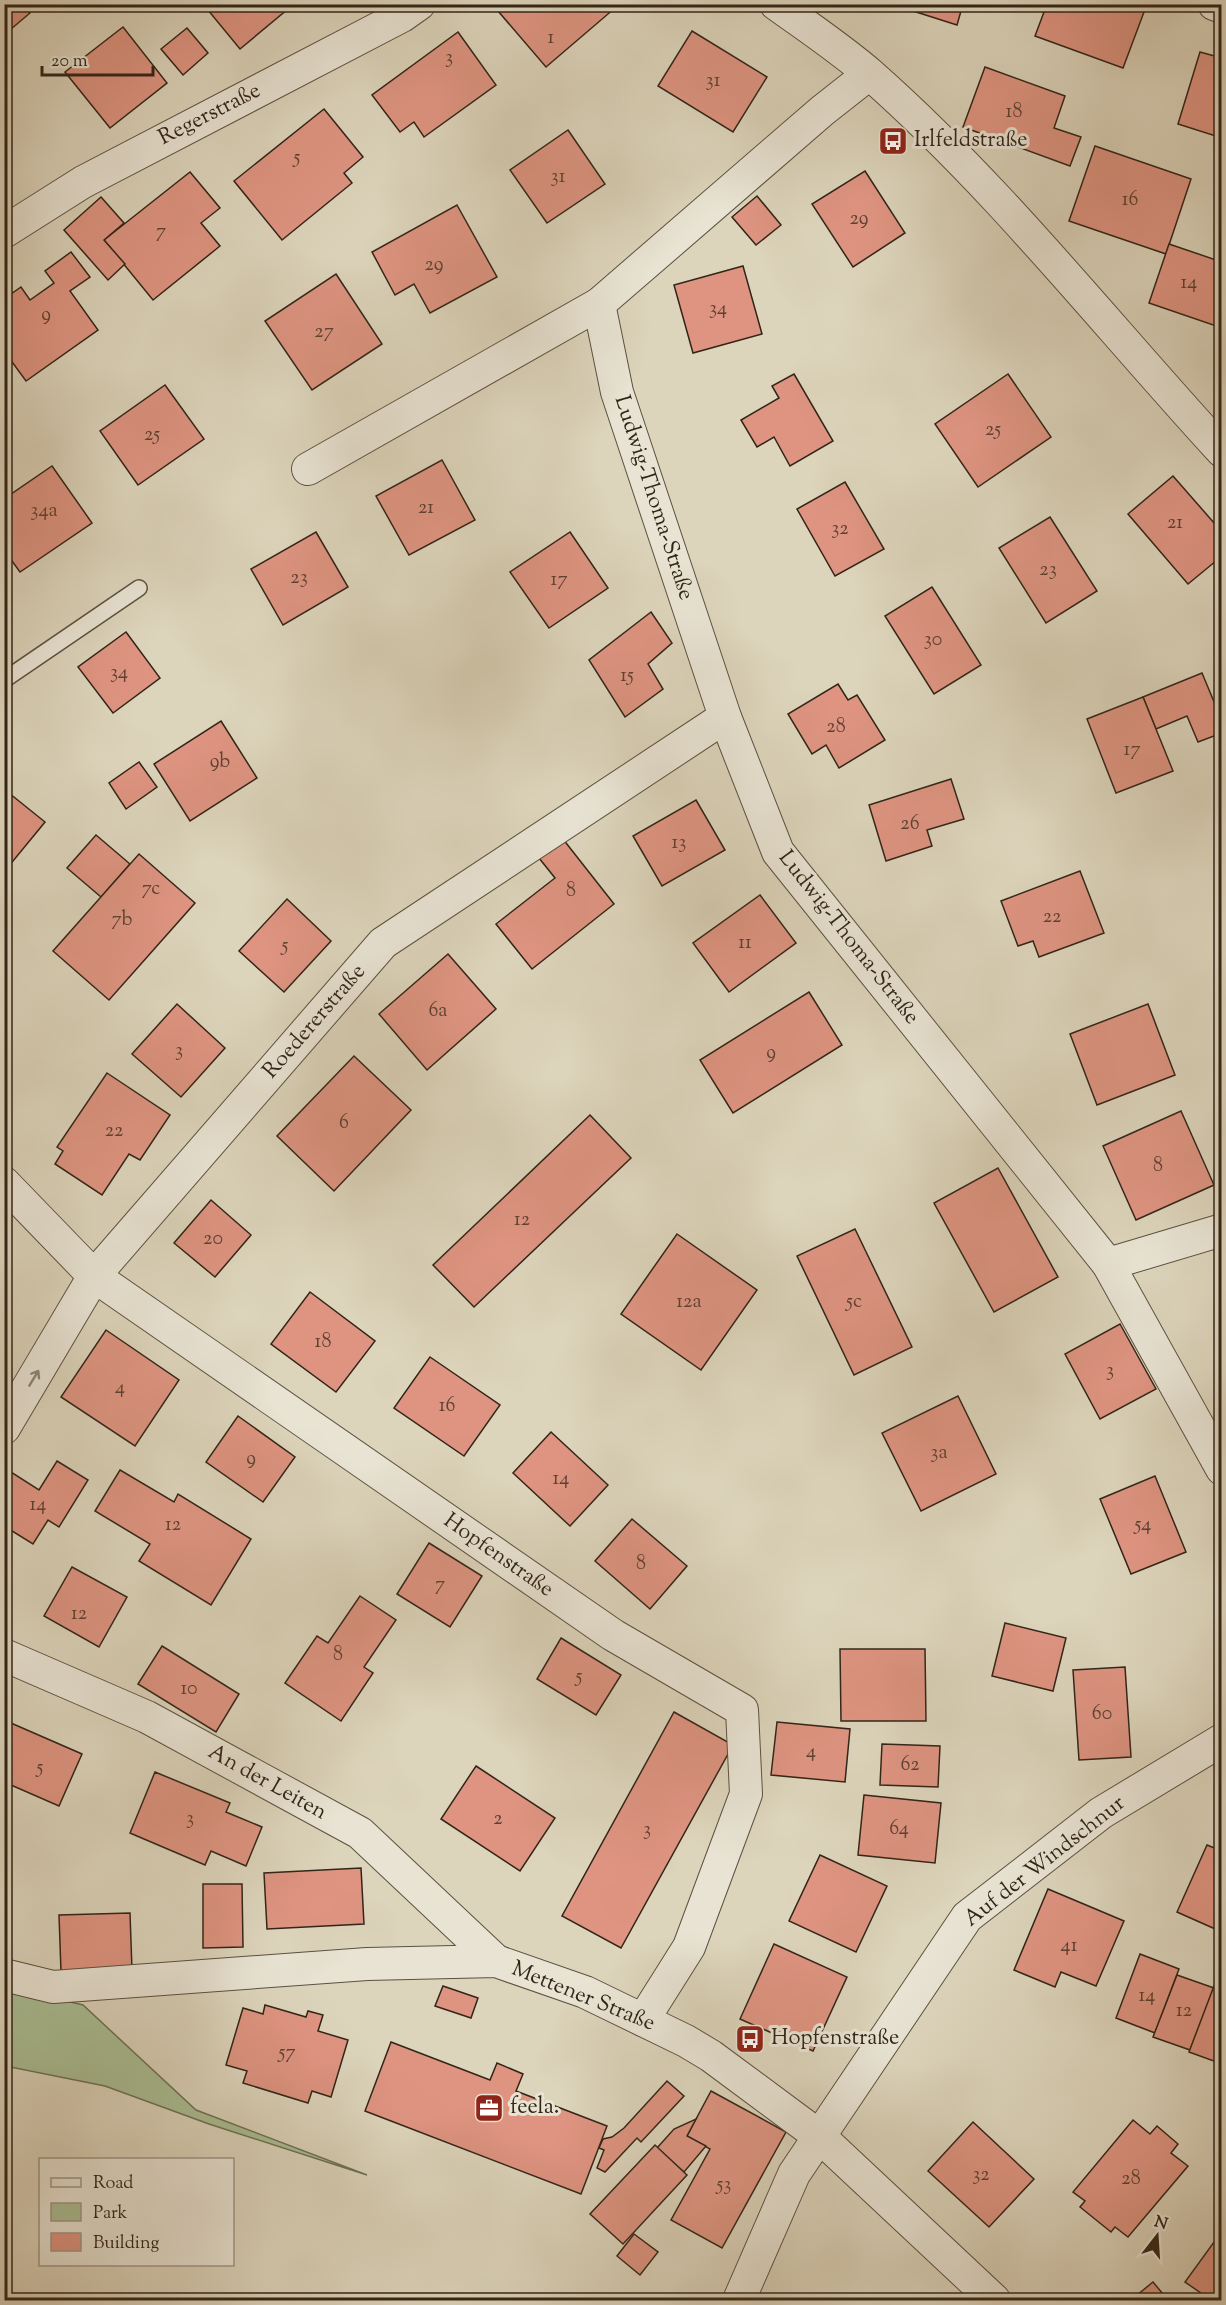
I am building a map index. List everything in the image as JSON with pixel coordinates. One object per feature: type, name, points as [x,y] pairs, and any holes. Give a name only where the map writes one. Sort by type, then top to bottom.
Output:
[{"type":"street","name":"Regerstraße","points":[[4,232],[84,182],[402,16],[419,4]]},
{"type":"street","points":[[776,4],[869,74],[924,125],[1046,250],[1158,382],[1221,451]]},
{"type":"street","points":[[1214,4],[1221,7]]},
{"type":"street","points":[[308,469],[599,304],[822,111],[869,74]]},
{"type":"street","name":"Ludwig-Thoma-Straße","points":[[599,304],[617,392],[724,717],[778,852],[1108,1264],[1221,1469]]},
{"type":"street","name":"Roedererstraße","points":[[4,1428],[94,1276],[383,943],[724,717]]},
{"type":"street","name":"Hopfenstraße","points":[[4,1183],[94,1276],[613,1635],[742,1710],[746,1794],[689,1947],[643,2020]]},
{"type":"street","points":[[1108,1264],[1221,1230]]},
{"type":"street","name":"An der Leiten","points":[[4,1655],[147,1717],[360,1833],[496,1961]]},
{"type":"street","name":"Auf der Windschnur","points":[[739,2301],[794,2174],[966,1917],[1101,1813],[1221,1740]]},
{"type":"street","name":"Mettener Straße","points":[[4,1975],[53,1987],[367,1964],[496,1961],[585,1992],[711,2056],[819,2136],[994,2301]]},
{"type":"lane","points":[[4,680],[139,588]]},
{"type":"green space","points":[[5,1986],[83,2005],[196,2110],[367,2175],[209,2124],[105,2086],[5,2066]]},
{"type":"building","points":[[4,4],[23,4],[30,13],[4,35]]},
{"type":"building","points":[[203,4],[294,4],[240,49]]},
{"type":"building","points":[[492,4],[612,4],[615,8],[546,67]]},
{"type":"building","points":[[891,4],[963,4],[957,25]]},
{"type":"building","points":[[1047,4],[1147,4],[1123,68],[1035,36]]},
{"type":"building","points":[[123,27],[167,83],[110,128],[65,72]]},
{"type":"building","points":[[187,28],[208,53],[183,75],[161,49]]},
{"type":"building","points":[[692,31],[767,77],[733,132],[658,86]]},
{"type":"building","points":[[458,32],[496,85],[424,137],[414,122],[400,132],[372,95]]},
{"type":"building","points":[[1200,52],[1222,58],[1222,138],[1178,124]]},
{"type":"building","points":[[985,67],[1065,96],[1054,128],[1081,137],[1070,166],[963,127]]},
{"type":"building","points":[[324,109],[363,157],[344,173],[352,183],[282,240],[234,181]]},
{"type":"building","points":[[568,130],[605,184],[547,223],[510,170]]},
{"type":"building","points":[[1095,146],[1191,179],[1166,254],[1069,221]]},
{"type":"building","points":[[865,171],[905,233],[853,267],[812,204]]},
{"type":"building","points":[[190,172],[220,208],[201,223],[220,246],[153,300],[104,240]]},
{"type":"building","points":[[757,196],[781,225],[756,245],[732,217]]},
{"type":"building","points":[[101,197],[124,223],[104,240],[125,264],[108,280],[64,230]]},
{"type":"building","points":[[457,205],[497,277],[430,313],[414,284],[395,295],[372,252]]},
{"type":"building","points":[[1169,244],[1222,262],[1222,328],[1149,303]]},
{"type":"building","points":[[71,252],[90,277],[70,291],[98,330],[26,381],[4,351],[4,299],[21,287],[30,300],[54,283],[45,271]]},
{"type":"building","points":[[743,266],[762,334],[693,353],[674,285]]},
{"type":"building","points":[[336,274],[382,344],[312,390],[265,321]]},
{"type":"building","points":[[794,374],[833,441],[790,466],[774,437],[757,447],[741,420],[779,398],[772,386]]},
{"type":"building","points":[[1008,374],[1051,437],[978,487],[935,424]]},
{"type":"building","points":[[165,385],[204,439],[138,485],[100,431]]},
{"type":"building","points":[[442,460],[475,520],[409,555],[376,496]]},
{"type":"building","points":[[52,466],[92,523],[20,572],[4,550],[4,499]]},
{"type":"building","points":[[1173,476],[1222,532],[1222,556],[1188,584],[1128,514]]},
{"type":"building","points":[[845,482],[884,549],[835,576],[797,509]]},
{"type":"building","points":[[1050,517],[1097,591],[1046,623],[999,548]]},
{"type":"building","points":[[316,532],[348,587],[283,625],[251,569]]},
{"type":"building","points":[[570,532],[608,588],[549,628],[510,572]]},
{"type":"building","points":[[932,587],[981,665],[934,694],[885,616]]},
{"type":"building","points":[[651,612],[672,643],[648,664],[663,689],[625,717],[589,660]]},
{"type":"building","points":[[126,632],[160,678],[113,713],[78,667]]},
{"type":"building","points":[[1202,673],[1222,721],[1222,733],[1198,742],[1187,716],[1156,729],[1143,697]]},
{"type":"building","points":[[838,684],[848,700],[857,695],[885,740],[839,768],[826,745],[812,754],[788,714]]},
{"type":"building","points":[[1143,697],[1173,771],[1116,793],[1087,719]]},
{"type":"building","points":[[221,721],[257,778],[190,821],[154,764]]},
{"type":"building","points":[[139,762],[157,787],[126,809],[109,783]]},
{"type":"building","points":[[951,779],[964,819],[927,830],[932,846],[886,861],[869,805]]},
{"type":"building","points":[[4,789],[45,822],[4,872]]},
{"type":"building","points":[[696,800],[725,850],[662,886],[633,836]]},
{"type":"building","points":[[559,834],[614,904],[532,969],[496,924],[555,878],[535,853]]},
{"type":"building","points":[[96,835],[130,864],[101,897],[67,868]]},
{"type":"building","points":[[139,854],[195,903],[109,1000],[53,951]]},
{"type":"building","points":[[1080,871],[1104,933],[1039,957],[1033,941],[1018,946],[1001,901]]},
{"type":"building","points":[[760,895],[796,943],[729,992],[693,943]]},
{"type":"building","points":[[287,899],[331,941],[284,992],[239,951]]},
{"type":"building","points":[[448,954],[496,1009],[427,1070],[379,1014]]},
{"type":"building","points":[[809,992],[842,1045],[733,1113],[700,1060]]},
{"type":"building","points":[[177,1004],[225,1048],[181,1097],[132,1054]]},
{"type":"building","points":[[1148,1004],[1175,1075],[1097,1105],[1070,1034]]},
{"type":"building","points":[[354,1056],[411,1110],[334,1191],[277,1136]]},
{"type":"building","points":[[107,1073],[170,1115],[140,1160],[129,1154],[102,1195],[55,1164],[63,1151],[57,1147]]},
{"type":"building","points":[[1181,1111],[1214,1185],[1136,1220],[1103,1146]]},
{"type":"building","points":[[590,1115],[631,1158],[474,1307],[433,1265]]},
{"type":"building","points":[[998,1168],[1058,1277],[994,1312],[934,1203]]},
{"type":"building","points":[[211,1200],[251,1235],[215,1277],[174,1243]]},
{"type":"building","points":[[855,1229],[912,1347],[854,1375],[797,1256]]},
{"type":"building","points":[[677,1234],[757,1290],[701,1370],[621,1314]]},
{"type":"building","points":[[310,1292],[375,1341],[336,1392],[271,1344]]},
{"type":"building","points":[[1120,1324],[1156,1389],[1100,1419],[1065,1354]]},
{"type":"building","points":[[106,1330],[179,1380],[135,1446],[61,1397]]},
{"type":"building","points":[[430,1357],[500,1405],[464,1456],[394,1408]]},
{"type":"building","points":[[958,1396],[996,1474],[921,1511],[882,1433]]},
{"type":"building","points":[[238,1416],[295,1457],[263,1502],[206,1462]]},
{"type":"building","points":[[551,1432],[608,1485],[570,1526],[513,1473]]},
{"type":"building","points":[[57,1461],[88,1480],[59,1527],[48,1520],[33,1544],[4,1526],[4,1482],[11,1472],[39,1490]]},
{"type":"building","points":[[120,1470],[174,1502],[178,1494],[251,1539],[211,1605],[139,1561],[150,1544],[95,1511]]},
{"type":"building","points":[[1155,1476],[1186,1552],[1131,1574],[1100,1499]]},
{"type":"building","points":[[632,1519],[687,1566],[650,1609],[595,1561]]},
{"type":"building","points":[[429,1543],[482,1576],[450,1627],[397,1594]]},
{"type":"building","points":[[72,1567],[127,1597],[99,1647],[44,1616]]},
{"type":"building","points":[[360,1596],[396,1620],[364,1667],[373,1673],[341,1721],[285,1683],[317,1636],[328,1643]]},
{"type":"building","points":[[1005,1623],[1066,1638],[1053,1691],[992,1676]]},
{"type":"building","points":[[561,1638],[621,1675],[596,1715],[537,1679]]},
{"type":"building","points":[[162,1646],[239,1694],[216,1732],[138,1684]]},
{"type":"building","points":[[840,1649],[925,1649],[926,1721],[841,1721]]},
{"type":"building","points":[[1125,1667],[1131,1757],[1079,1760],[1073,1670]]},
{"type":"building","points":[[674,1712],[733,1745],[621,1948],[562,1916]]},
{"type":"building","points":[[4,1720],[82,1754],[59,1806],[4,1782]]},
{"type":"building","points":[[777,1722],[850,1729],[845,1782],[771,1775]]},
{"type":"building","points":[[882,1744],[940,1746],[938,1787],[880,1785]]},
{"type":"building","points":[[476,1766],[555,1818],[520,1871],[441,1819]]},
{"type":"building","points":[[155,1772],[230,1803],[226,1812],[262,1827],[246,1866],[211,1851],[205,1865],[130,1833]]},
{"type":"building","points":[[864,1795],[941,1803],[935,1863],[858,1855]]},
{"type":"building","points":[[1207,1845],[1222,1851],[1222,1932],[1177,1912]]},
{"type":"building","points":[[820,1855],[887,1886],[856,1952],[789,1921]]},
{"type":"building","points":[[361,1868],[364,1924],[267,1929],[264,1873]]},
{"type":"building","points":[[203,1884],[242,1884],[243,1947],[203,1948]]},
{"type":"building","points":[[1048,1889],[1124,1921],[1096,1986],[1061,1972],[1055,1987],[1014,1970]]},
{"type":"building","points":[[130,1913],[132,1970],[61,1972],[59,1915]]},
{"type":"building","points":[[774,1944],[847,1977],[813,2051],[740,2019]]},
{"type":"building","points":[[1140,1954],[1179,1969],[1155,2033],[1116,2018]]},
{"type":"building","points":[[1177,1975],[1214,1988],[1190,2050],[1153,2037]]},
{"type":"building","points":[[443,1986],[478,1998],[471,2018],[435,2006]]},
{"type":"building","points":[[1214,1986],[1222,1989],[1222,2064],[1189,2052]]},
{"type":"building","points":[[265,2005],[306,2017],[308,2011],[323,2015],[318,2031],[348,2040],[331,2097],[312,2091],[308,2103],[243,2083],[247,2071],[226,2065],[243,2008],[263,2014]]},
{"type":"building","points":[[391,2042],[490,2080],[497,2063],[523,2074],[516,2091],[607,2126],[581,2194],[365,2111]]},
{"type":"building","points":[[667,2081],[684,2096],[641,2142],[637,2138],[605,2172],[597,2168],[604,2150],[599,2148],[603,2139],[612,2137],[624,2128]]},
{"type":"building","points":[[711,2091],[786,2132],[722,2248],[671,2220],[710,2149],[687,2136]]},
{"type":"building","points":[[696,2119],[687,2136],[706,2146],[684,2172],[657,2148],[674,2129]]},
{"type":"building","points":[[1133,2120],[1150,2134],[1157,2126],[1178,2144],[1171,2153],[1188,2166],[1128,2237],[1115,2227],[1111,2232],[1080,2207],[1085,2201],[1073,2192]]},
{"type":"building","points":[[973,2122],[1034,2179],[989,2227],[928,2171]]},
{"type":"building","points":[[655,2145],[687,2175],[623,2244],[590,2214]]},
{"type":"building","points":[[1222,2231],[1222,2300],[1211,2300],[1185,2282]]},
{"type":"building","points":[[634,2234],[658,2252],[640,2275],[617,2256]]},
{"type":"building","points":[[1153,2282],[1168,2300],[1131,2300]]},
{"type":"place","name":"Irlfeldstraße","points":[[893,141]]},
{"type":"place","name":"Hopfenstraße","points":[[750,2039]]},
{"type":"place","name":"feela.","points":[[489,2108]]}]
